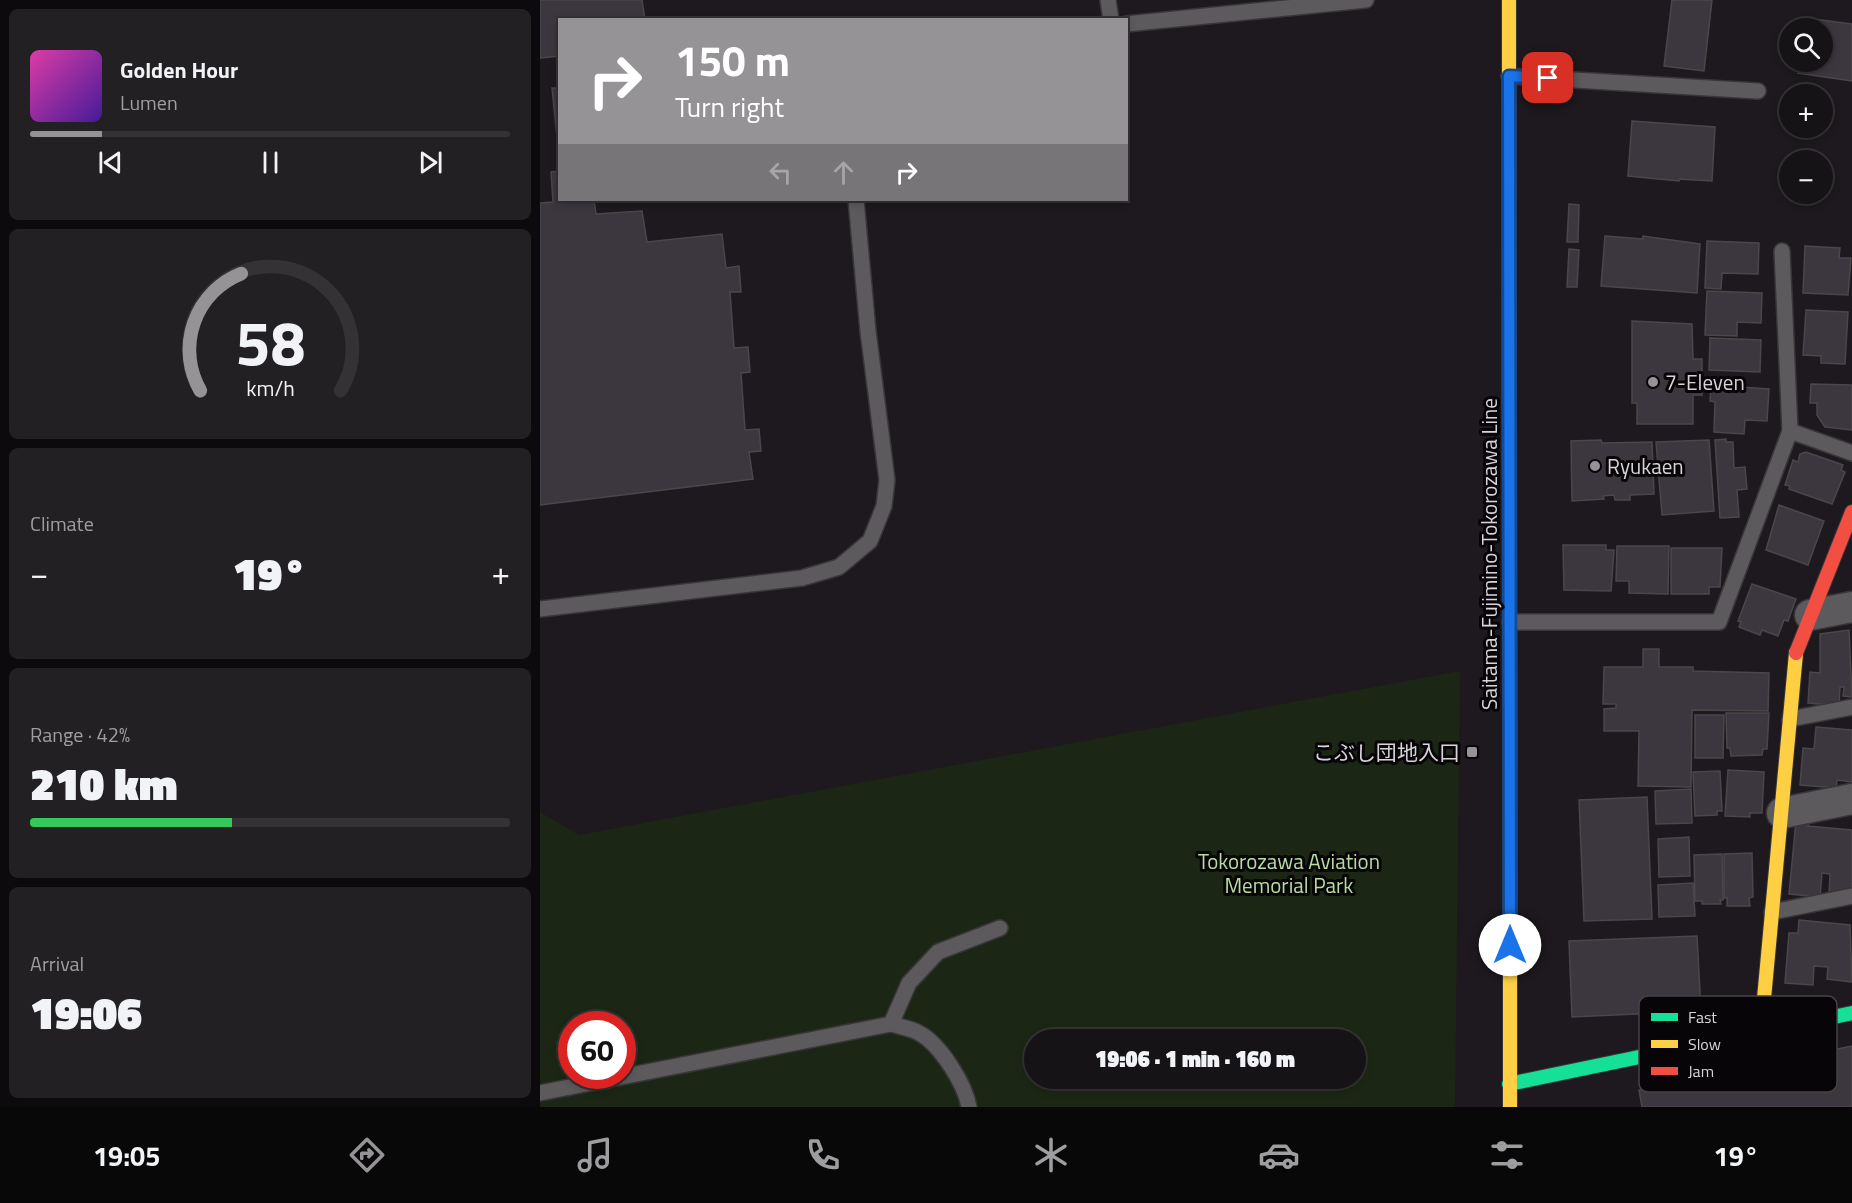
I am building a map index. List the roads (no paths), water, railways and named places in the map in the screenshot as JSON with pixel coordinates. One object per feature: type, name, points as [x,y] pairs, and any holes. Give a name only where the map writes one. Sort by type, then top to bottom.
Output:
[{"type":"main road","name":"Saitama-Fujimino-Tokorozawa Line","points":[[1509,0],[1510,1107]]},
{"type":"main road","points":[[1764,996],[1795,655],[1852,512]]},
{"type":"main road","points":[[1837,1016],[1852,1013]]},
{"type":"main road","points":[[1509,1084],[1639,1057]]},
{"type":"street","points":[[1810,615],[1852,607]]},
{"type":"street","points":[[1782,813],[1852,799]]},
{"type":"lane","points":[[1108,0],[1111,18]]},
{"type":"lane","points":[[1128,24],[1366,0]]},
{"type":"lane","points":[[1509,76],[1758,92]]},
{"type":"lane","points":[[540,609],[802,578],[838,567],[870,541],[884,506],[887,480],[868,331],[856,201]]},
{"type":"lane","points":[[1510,622],[1719,622],[1790,431],[1782,251]]},
{"type":"lane","points":[[1790,431],[1852,453]]},
{"type":"lane","points":[[1790,719],[1852,707]]},
{"type":"lane","points":[[1772,912],[1852,896]]},
{"type":"lane","points":[[891,1024],[909,983],[938,952],[1000,928]]},
{"type":"lane","points":[[540,1093],[891,1024],[919,1033],[944,1056],[967,1095],[969,1107]]},
{"type":"place","name":"7-Eleven","points":[[1653,382]]},
{"type":"place","name":"Ryukaen","points":[[1595,466]]},
{"type":"place","name":"こぶし団地入口","points":[[1472,752]]},
{"type":"park label","name":"Tokorozawa Aviation Memorial Park","points":[[1289,873]]}]
